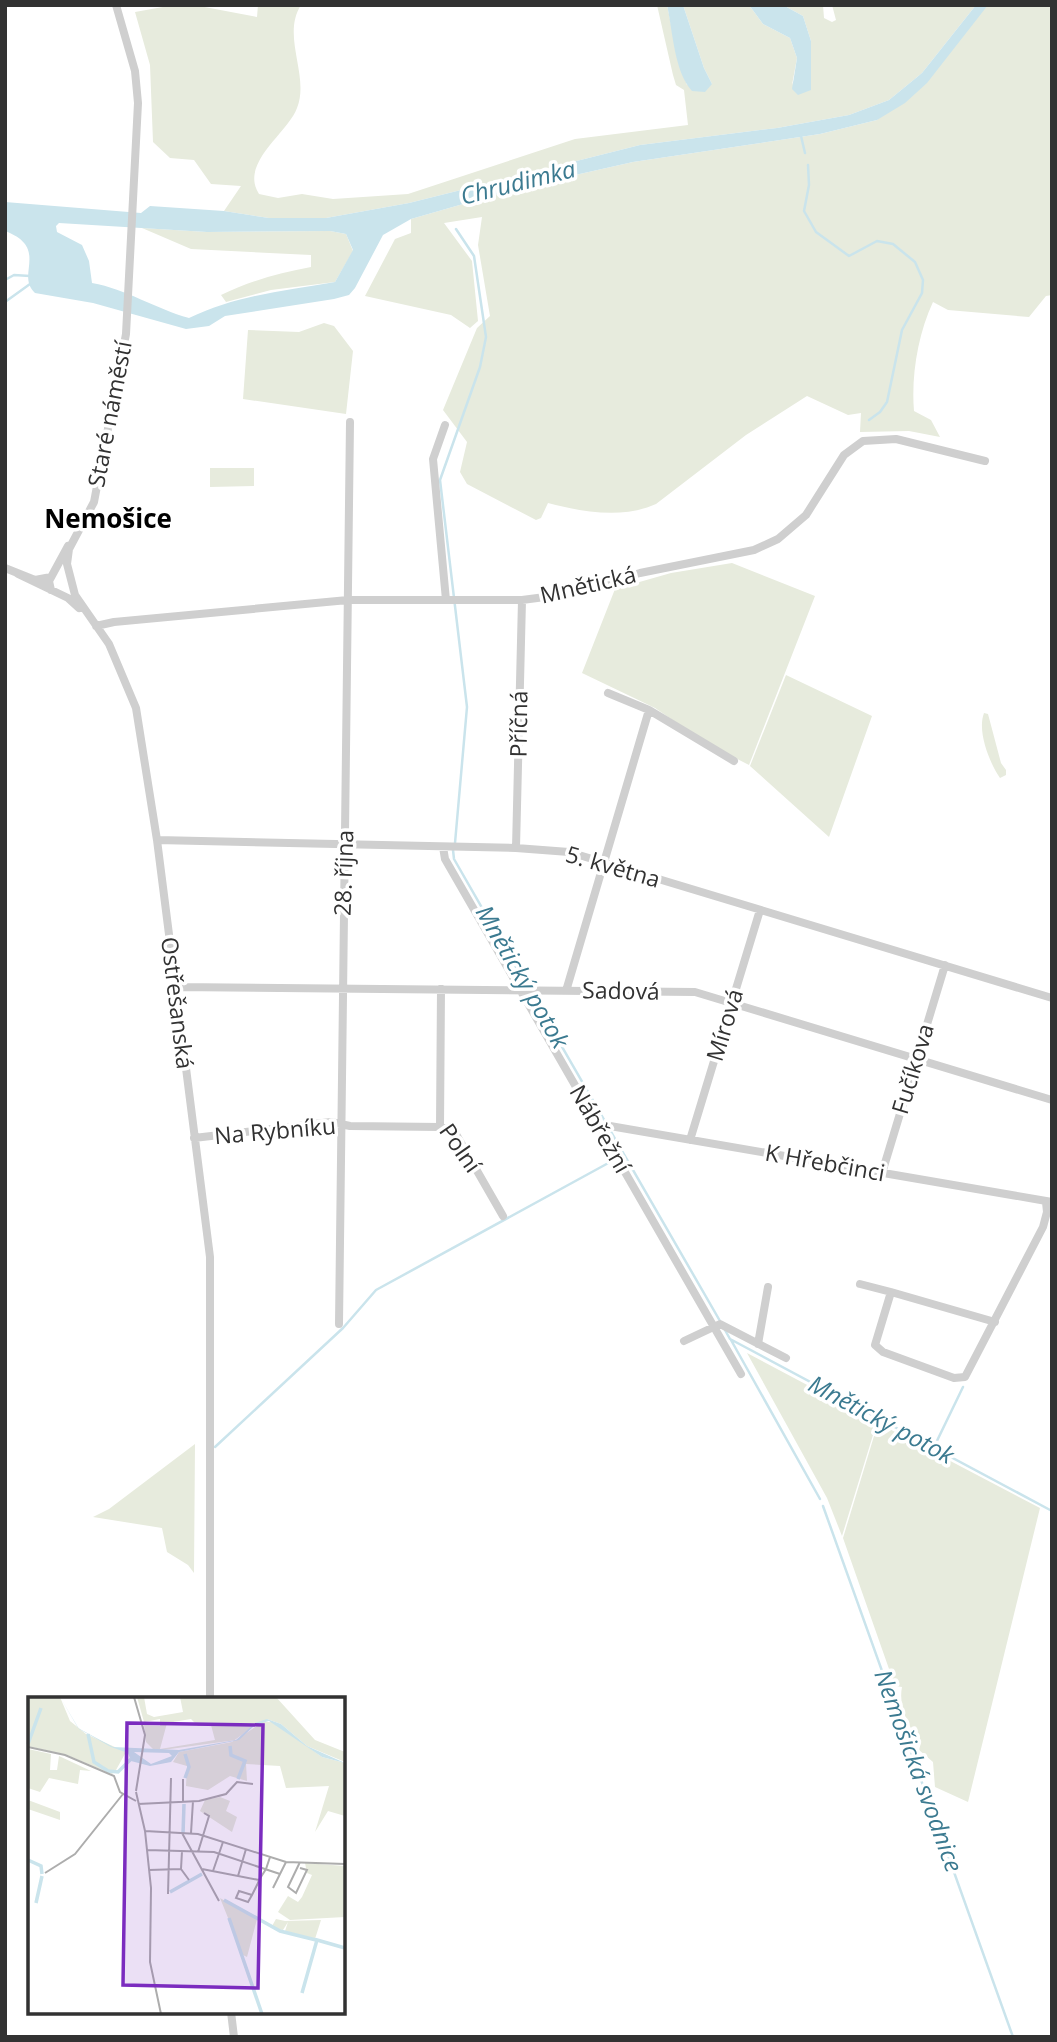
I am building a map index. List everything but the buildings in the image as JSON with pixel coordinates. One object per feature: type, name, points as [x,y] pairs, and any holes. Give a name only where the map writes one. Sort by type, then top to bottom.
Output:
[{"type":"street","name":"Staré náměstí","points":[[72,580],[68,551],[94,502],[127,327],[137,82],[116,5]]},
{"type":"street","name":"28. října","points":[[339,1324],[341,988],[351,422]]},
{"type":"street","points":[[445,425],[433,459],[446,600]]},
{"type":"street","name":"Mnětická","points":[[94,622],[348,600],[522,600],[568,594],[640,573],[765,546],[798,524],[844,456],[857,444],[869,439],[896,439],[985,461]]},
{"type":"street","name":"Staré náměstí","points":[[52,576],[62,554],[75,537]]},
{"type":"street","points":[[5,568],[70,600],[94,622]]},
{"type":"street","points":[[18,574],[38,580],[61,572],[72,580],[75,595],[94,622]]},
{"type":"street","points":[[52,576],[49,585],[56,594]]},
{"type":"street","points":[[56,594],[69,593],[72,580]]},
{"type":"street","name":"Příčná","points":[[516,848],[522,600]]},
{"type":"street","name":"Ostřešanská","points":[[94,622],[117,659],[133,698],[157,840],[211,1265],[210,1697]]},
{"type":"street","points":[[608,693],[649,710],[734,761]]},
{"type":"street","points":[[566,991],[649,710]]},
{"type":"street","name":"5. května","points":[[157,840],[516,848],[569,852],[1052,998]]},
{"type":"street","name":"Nábřežní","points":[[444,847],[445,859],[527,990],[604,1126],[617,1158],[741,1374]]},
{"type":"street","name":"Mírová","points":[[691,1140],[760,910]]},
{"type":"street","name":"Fučíkova","points":[[882,1173],[945,965]]},
{"type":"street","name":"Sadová","points":[[175,986],[695,992],[1052,1100]]},
{"type":"street","name":"Polní","points":[[441,989],[440,1126],[453,1129],[503,1216]]},
{"type":"street","name":"Na Rybníku","points":[[194,1138],[340,1123],[350,1126],[440,1126]]},
{"type":"street","name":"K Hřebčinci","points":[[604,1126],[1049,1202]]},
{"type":"street","points":[[891,1292],[875,1342],[878,1349],[962,1379],[995,1322],[1043,1227],[1049,1202]]},
{"type":"street","points":[[860,1284],[995,1322]]},
{"type":"street","points":[[758,1344],[768,1287]]},
{"type":"street","points":[[684,1341],[720,1324],[786,1359]]},
{"type":"street","points":[[231,2014],[234,2037]]},
{"type":"shaded area","points":[[174,5],[194,5],[257,17],[258,5],[301,5],[294,30],[300,83],[297,108],[260,160],[255,171],[255,182],[259,194],[278,198],[302,194],[333,199],[408,194],[575,139],[688,125],[684,90],[676,85],[657,5],[667,5],[679,63],[687,85],[712,84],[683,5],[749,5],[763,24],[790,38],[797,58],[792,85],[811,41],[803,16],[783,5],[823,5],[824,18],[832,22],[836,20],[832,5],[976,5],[922,73],[889,100],[849,115],[777,128],[640,145],[409,203],[326,218],[269,218],[224,211],[241,186],[211,184],[194,160],[170,158],[153,142],[150,65],[135,12]]},
{"type":"shaded area","points":[[988,5],[1052,5],[1052,295],[1046,296],[1029,317],[948,310],[933,302],[917,355],[914,411],[931,420],[940,437],[909,431],[860,432],[861,413],[848,415],[807,396],[746,435],[656,504],[643,509],[616,513],[548,503],[541,518],[536,520],[467,484],[460,472],[467,442],[443,410],[477,328],[490,316],[478,245],[482,217],[444,223],[472,261],[478,321],[470,328],[451,315],[365,296],[395,239],[411,233],[411,219],[522,187],[633,162],[820,134],[877,120]]},
{"type":"shaded area","points":[[142,228],[207,232],[330,231],[346,234],[353,251],[335,282],[271,290],[226,302],[221,295],[232,290],[265,278],[311,267],[311,255],[191,249]]},
{"type":"shaded area","points":[[324,323],[334,326],[353,351],[346,414],[243,399],[248,330],[299,332]]},
{"type":"shaded area","points":[[210,468],[254,468],[254,486],[210,487]]},
{"type":"shaded area","points":[[732,563],[815,596],[749,765],[708,744],[655,708],[582,673],[615,589],[671,573]]},
{"type":"shaded area","points":[[786,675],[872,716],[829,837],[750,766]]},
{"type":"shaded area","points":[[984,713],[988,714],[1001,763],[1006,770],[1006,775],[1000,778],[985,746],[982,729]]},
{"type":"shaded area","points":[[747,1353],[877,1422],[842,1536],[827,1498]]},
{"type":"shaded area","points":[[878,1423],[1040,1508],[968,1802],[935,1787],[933,1762],[919,1750],[921,1743],[906,1717],[902,1687],[895,1686],[843,1538]]},
{"type":"shaded area","points":[[195,1444],[194,1573],[188,1565],[167,1552],[162,1528],[93,1517],[109,1509]]},
{"type":"water","points":[[667,5],[683,5],[712,84],[705,92],[692,91],[681,73]]},
{"type":"water","points":[[749,5],[783,5],[803,16],[811,41],[811,90],[798,95],[792,89],[797,58],[790,38],[763,24]]},
{"type":"water","name":"Chrudimka","points":[[976,5],[988,5],[927,83],[905,103],[877,120],[820,134],[633,162],[522,187],[411,219],[383,235],[349,295],[225,316],[209,326],[186,329],[93,303],[35,293],[28,278],[29,253],[26,245],[5,231],[5,202],[141,213],[150,206],[224,211],[269,218],[326,218],[409,203],[640,145],[777,128],[849,115],[889,100],[922,73]],"holes":[[[59,223],[207,232],[330,231],[346,234],[353,250],[335,282],[243,299],[189,318],[92,283],[89,261],[82,245],[57,232],[56,226]]]},
{"type":"waterway","points":[[801,136],[805,153]]},
{"type":"waterway","points":[[808,165],[809,185],[804,211],[816,232],[849,256],[877,241],[893,244],[915,262],[923,280],[922,293],[902,330],[887,402],[880,412],[869,420]]},
{"type":"waterway","name":"Mnětický potok","points":[[455,843],[467,707],[440,480],[480,367],[486,337],[474,256],[456,229]]},
{"type":"waterway","points":[[5,280],[14,275],[30,276]]},
{"type":"waterway","points":[[5,302],[30,284]]},
{"type":"waterway","name":"Mnětický potok","points":[[453,850],[454,859],[528,988]]},
{"type":"waterway","name":"Mnětický potok","points":[[531,993],[720,1321]]},
{"type":"waterway","points":[[215,1447],[343,1328],[376,1290],[623,1155]]},
{"type":"waterway","name":"Mnětický potok","points":[[725,1330],[730,1339],[1052,1511]]},
{"type":"waterway","name":"Nemošická svodnice","points":[[731,1340],[820,1499]]},
{"type":"waterway","points":[[934,1447],[963,1387]]},
{"type":"waterway","name":"Nemošická svodnice","points":[[823,1506],[1013,2037]]},
{"type":"district","name":"Nemošice","points":[[108,519]]}]
